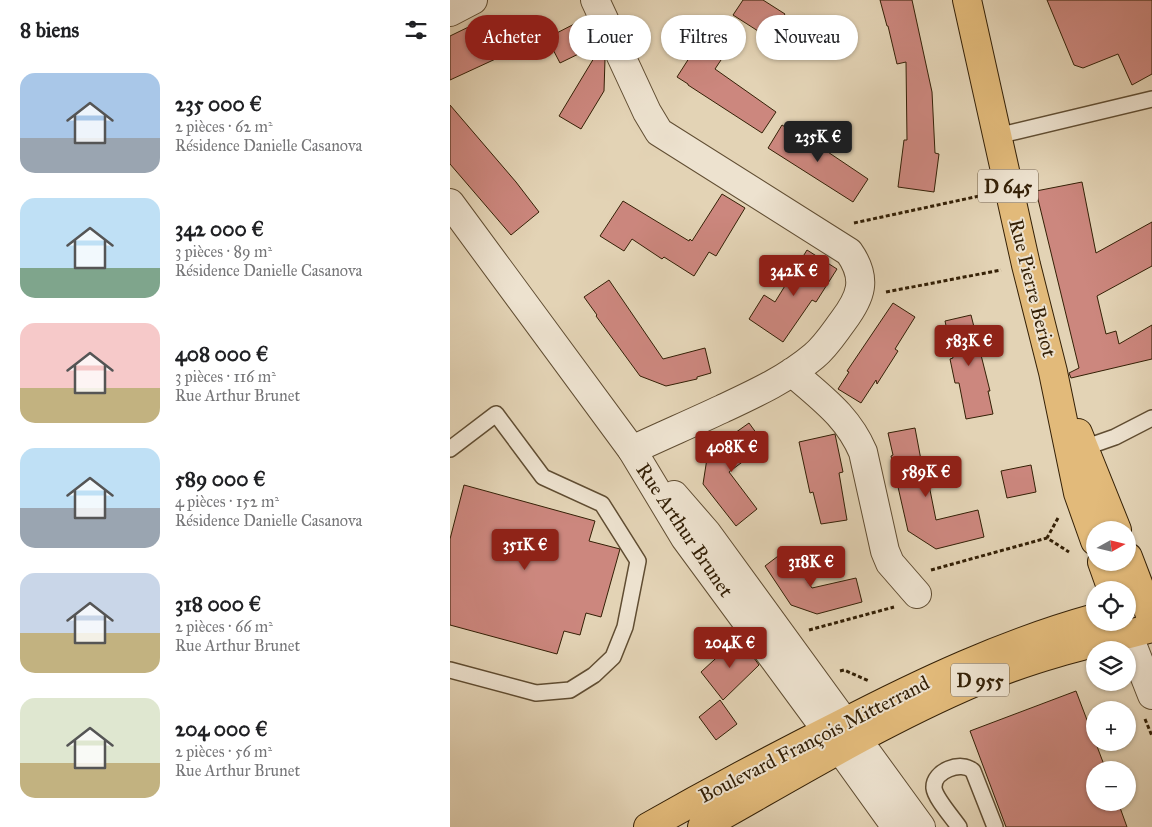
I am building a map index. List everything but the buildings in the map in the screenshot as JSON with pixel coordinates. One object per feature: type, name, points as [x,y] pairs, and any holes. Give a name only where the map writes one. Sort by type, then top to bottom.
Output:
[{"type":"main road","name":"Rue Pierre Beriot","points":[[967,0],[1026,265],[1053,372],[1077,451],[1112,521]]},
{"type":"main road","name":"Rue Pierre Beriot","points":[[1077,451],[1078,493],[1088,521]]},
{"type":"main road","points":[[1130,571],[1138,620]]},
{"type":"main road","name":"Boulevard François Mitterrand","points":[[648,827],[701,797],[843,735],[992,675],[1062,651],[1138,620]]},
{"type":"main road","name":"Boulevard François Mitterrand","points":[[702,827],[843,735],[938,676],[980,657],[1042,634],[1086,621]]},
{"type":"street","points":[[450,12],[473,0]]},
{"type":"street","points":[[594,0],[647,112],[659,132],[850,252],[856,261],[861,281],[859,297],[823,348],[792,372],[752,395],[632,450]]},
{"type":"street","name":"Rue Arthur Brunet","points":[[450,203],[632,450],[685,538],[843,735],[921,827]]},
{"type":"street","points":[[792,372],[850,425],[858,439],[863,452],[885,551],[890,562],[917,594]]},
{"type":"street","points":[[1138,620],[1152,695]]},
{"type":"street","name":"Rue Arthur Brunet","points":[[843,735],[896,827]]},
{"type":"lane","points":[[997,136],[1152,99]]},
{"type":"lane","points":[[450,448],[496,414],[543,476],[602,504],[638,561],[626,627],[613,657],[594,675],[570,690],[536,693],[450,670]]},
{"type":"lane","points":[[1077,451],[1115,437],[1152,418]]},
{"type":"lane","points":[[959,827],[936,795],[934,783],[946,770],[962,766],[970,768],[975,775],[995,827]]},
{"type":"path","points":[[816,231],[1009,189]]},
{"type":"path","points":[[859,297],[1026,265]]},
{"type":"path","points":[[801,632],[890,609],[917,594],[931,569],[1047,538]]},
{"type":"path","points":[[838,672],[844,670],[870,681]]}]
